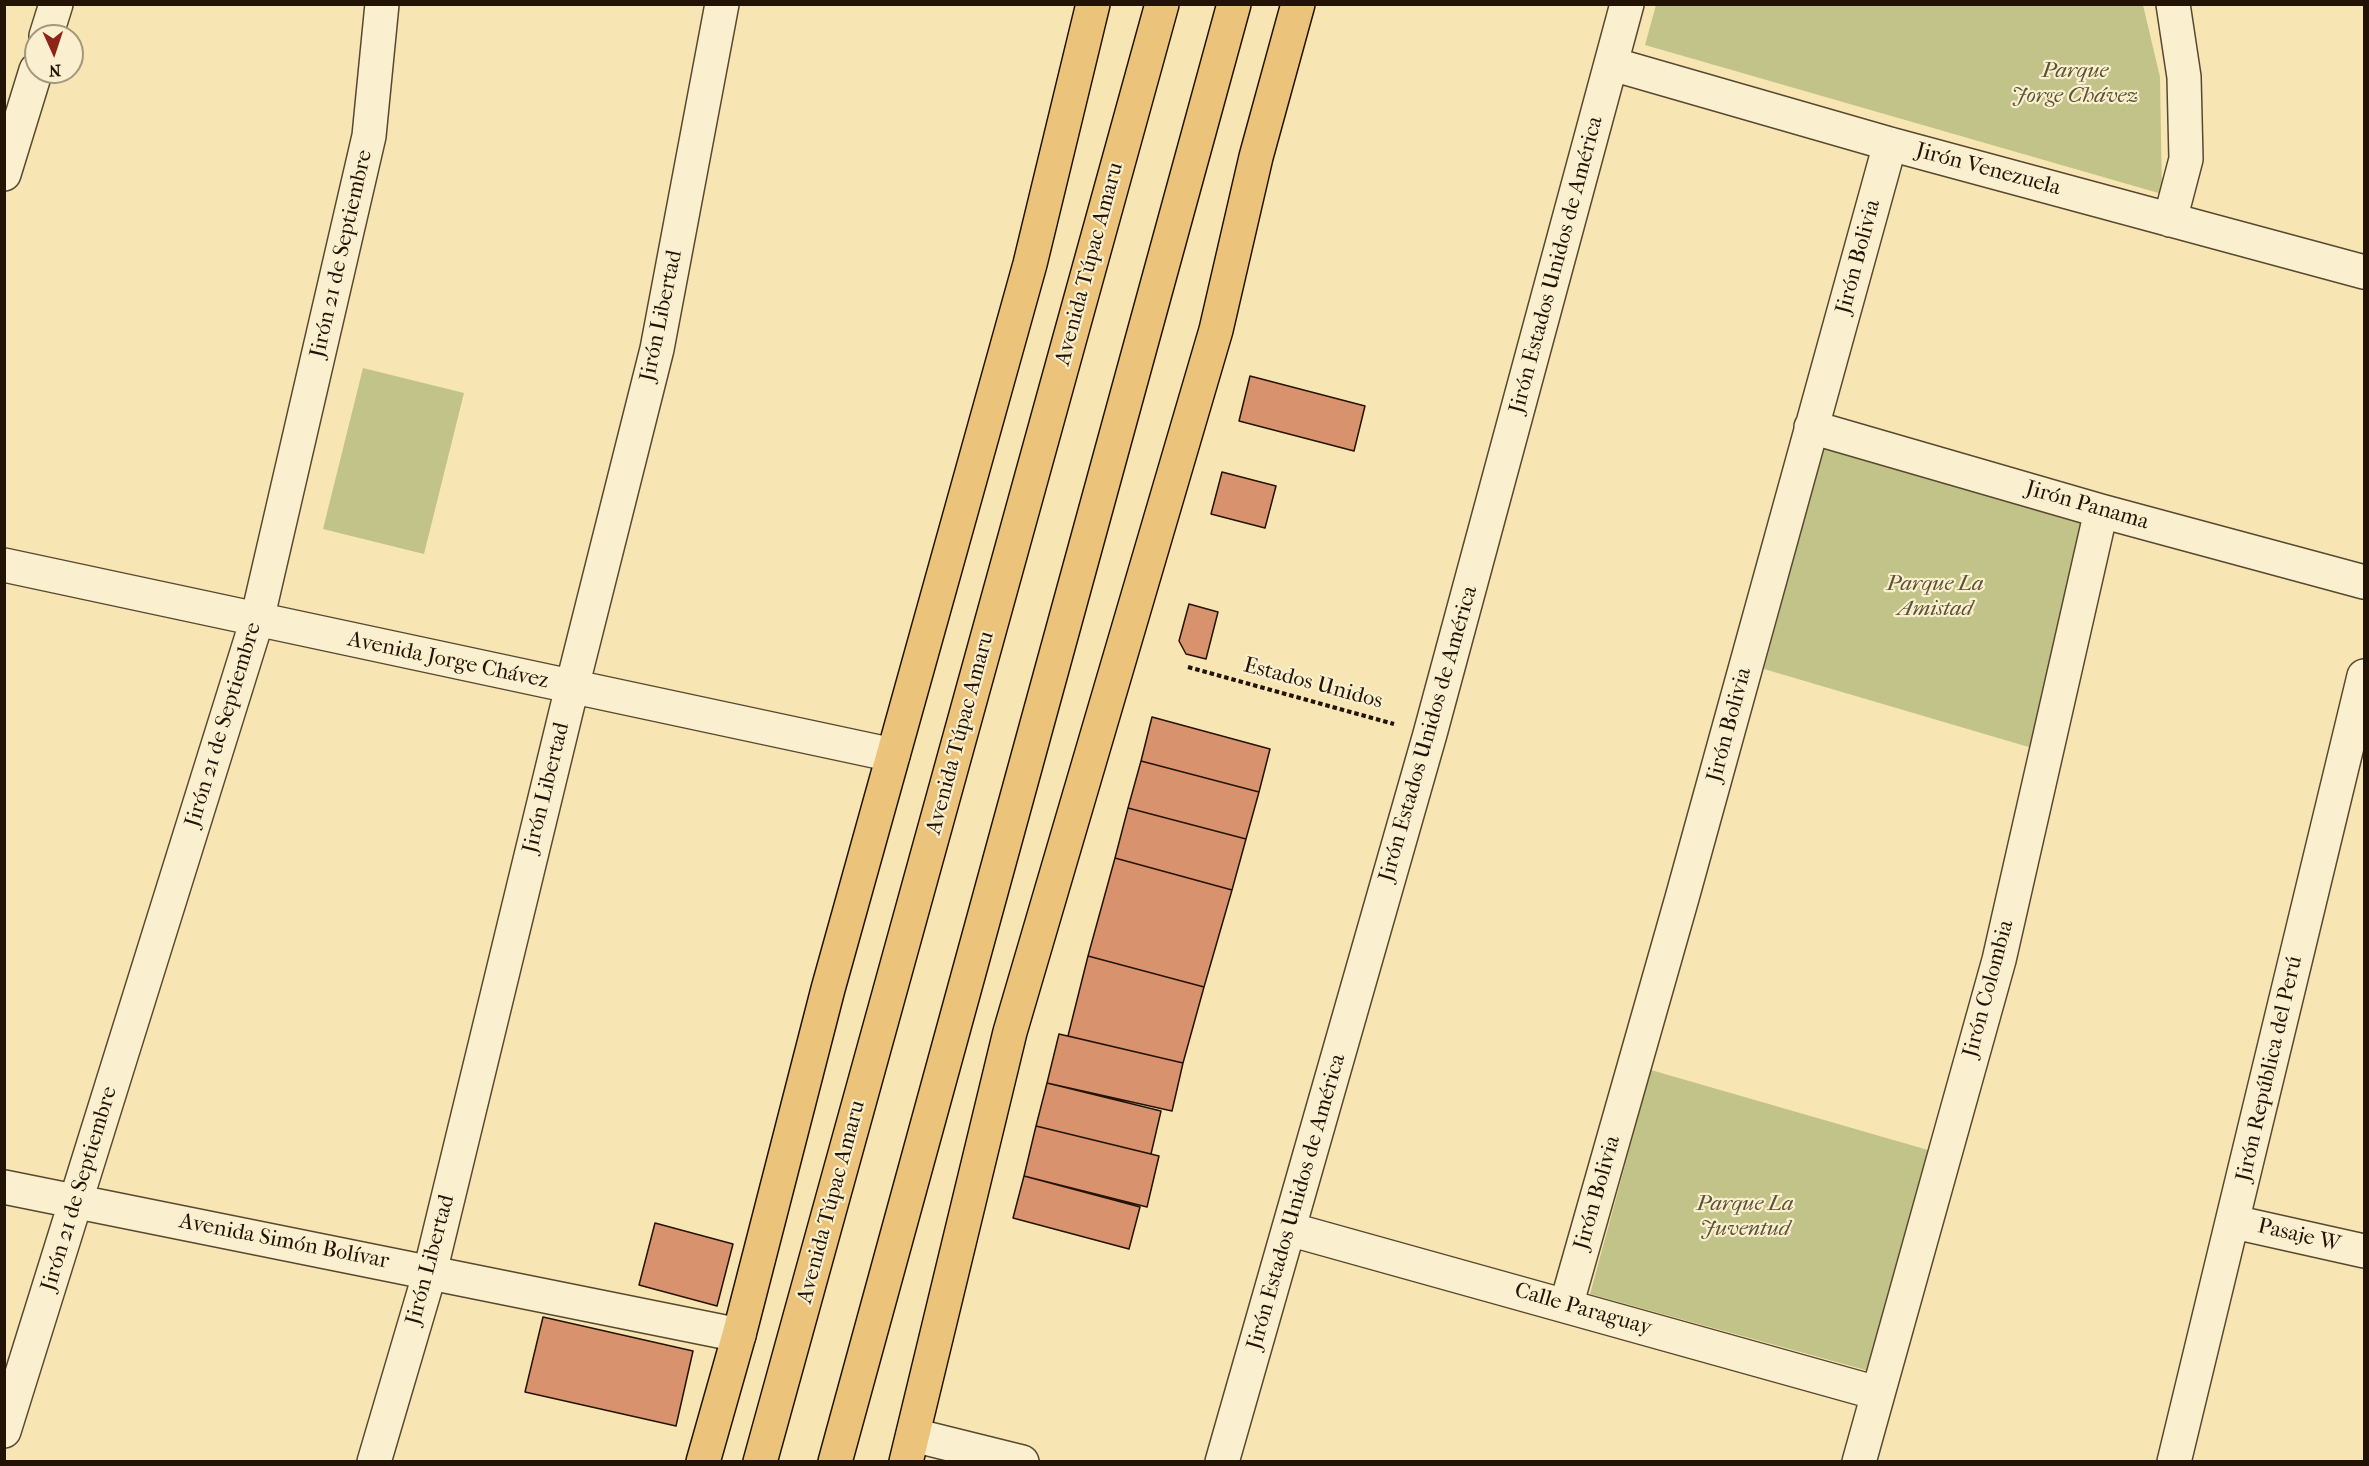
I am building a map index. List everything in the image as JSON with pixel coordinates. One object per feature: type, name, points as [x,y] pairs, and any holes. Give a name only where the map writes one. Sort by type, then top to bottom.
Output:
[{"type":"main road","points":[[703,1461],[739,1335],[828,989],[1030,264],[1093,4]]},
{"type":"main road","name":"Avenida Túpac Amaru","points":[[760,1461],[1162,4]]},
{"type":"main road","points":[[835,1461],[1234,4]]},
{"type":"main road","points":[[909,1448],[1010,1032],[1216,330],[1257,157],[1298,4]]},
{"type":"street","points":[[50,24],[56,4]]},
{"type":"street","name":"Jirón 21 de Septiembre","points":[[4,1431],[257,620],[369,136],[382,4]]},
{"type":"street","name":"Jirón Libertad","points":[[374,1461],[430,1272],[657,348],[722,4]]},
{"type":"street","name":"Jirón Estados Unidos de América","points":[[1222,1461],[1430,734],[1627,4]]},
{"type":"street","points":[[2170,220],[2186,159],[2184,77],[2173,4]]},
{"type":"street","name":"Jirón Venezuela","points":[[1612,64],[1890,144],[2364,272]]},
{"type":"street","points":[[4,174],[32,84]]},
{"type":"street","name":"Jirón Bolivia","points":[[1566,1306],[1682,898],[1890,144]]},
{"type":"street","name":"Jirón Panama","points":[[1811,427],[2101,511],[2364,582]]},
{"type":"street","name":"Jirón Colombia","points":[[1859,1461],[1999,960],[2101,511]]},
{"type":"street","name":"Avenida Jorge Chávez","points":[[4,565],[893,755]]},
{"type":"street","name":"Jirón República del Perú","points":[[2174,1461],[2234,1222],[2364,676]]},
{"type":"street","name":"Avenida Simón Bolívar","points":[[4,1187],[739,1335]]},
{"type":"street","name":"Pasaje W","points":[[2234,1222],[2364,1251]]},
{"type":"street","name":"Calle Paraguay","points":[[1289,1229],[1877,1394]]},
{"type":"street","points":[[909,1448],[1022,1461]]},
{"type":"path","name":"Estados Unidos","points":[[1188,667],[1430,734]]},
{"type":"green space","name":"Parque Jorge Chávez","points":[[1656,5],[2143,5],[2160,77],[2162,194],[1645,45]]},
{"type":"green space","points":[[363,368],[464,393],[424,554],[323,529]]},
{"type":"green space","name":"Parque La Amistad","points":[[1824,446],[2084,518],[2032,748],[1764,669]]},
{"type":"green space","name":"Parque La Juventud","points":[[1651,1070],[1935,1152],[1869,1371],[1590,1294]]},
{"type":"building","points":[[1250,376],[1365,406],[1354,451],[1239,421]]},
{"type":"building","points":[[1222,472],[1276,486],[1265,528],[1211,514]]},
{"type":"building","points":[[1189,604],[1218,612],[1206,659],[1186,654],[1179,641]]},
{"type":"building","points":[[1152,717],[1270,749],[1259,792],[1141,761]]},
{"type":"building","points":[[1141,761],[1259,792],[1246,839],[1128,808]]},
{"type":"building","points":[[1128,808],[1246,839],[1232,890],[1115,858]]},
{"type":"building","points":[[1115,858],[1232,890],[1204,987],[1088,956]]},
{"type":"building","points":[[1088,956],[1204,987],[1183,1063],[1068,1036]]},
{"type":"building","points":[[1059,1034],[1183,1063],[1172,1111],[1047,1083]]},
{"type":"building","points":[[1047,1083],[1161,1111],[1151,1154],[1036,1126]]},
{"type":"building","points":[[1036,1126],[1159,1156],[1147,1207],[1024,1176]]},
{"type":"building","points":[[1024,1176],[1140,1207],[1129,1249],[1013,1218]]},
{"type":"building","points":[[655,1223],[733,1244],[717,1306],[639,1285]]},
{"type":"building","points":[[543,1317],[693,1351],[676,1426],[525,1392]]}]
